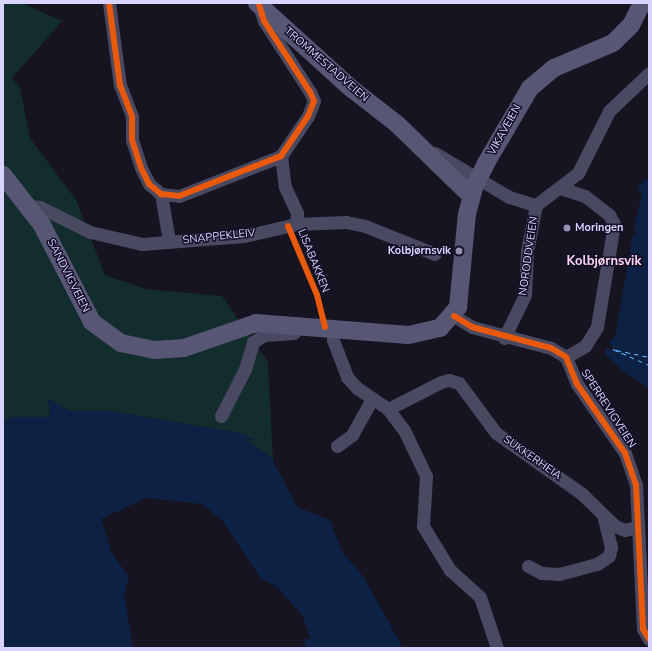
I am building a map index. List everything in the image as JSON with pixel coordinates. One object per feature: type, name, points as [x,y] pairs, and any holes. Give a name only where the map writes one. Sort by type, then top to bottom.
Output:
[{"type":"main road","name":"VIKAVEIEN","points":[[454,316],[460,296],[472,191],[486,163],[530,88],[554,68],[613,44],[631,25],[642,3]]},
{"type":"main road","name":"TROMMESTADVEIEN","points":[[258,4],[352,89],[398,124],[472,191]]},
{"type":"main road","name":"SANDVIGVEIEN","points":[[3,175],[42,225],[84,310],[99,330],[121,343],[154,350],[184,348],[256,323],[333,331],[422,334],[440,328],[454,316]]},
{"type":"street","points":[[109,3],[120,85],[132,117],[132,140],[150,184],[161,194],[179,196],[193,192],[281,156],[314,102],[264,21],[258,4]]},
{"type":"street","name":"NORODDVEIEN","points":[[504,338],[524,295],[527,252],[536,206],[578,174],[589,157],[609,110],[649,73]]},
{"type":"street","name":"TROMMESTADVEIEN","points":[[398,124],[468,175],[508,197],[536,206]]},
{"type":"street","name":"LISABAKKEN","points":[[281,156],[285,187],[297,213],[296,224]]},
{"type":"street","points":[[454,316],[472,327],[504,338],[551,348],[566,357],[585,346],[597,327],[614,224],[609,215],[585,196],[560,188]]},
{"type":"street","points":[[161,194],[169,241]]},
{"type":"street","name":"SNAPPEKLEIV","points":[[28,206],[40,207],[90,232],[119,241],[142,244],[244,236],[296,224],[346,222],[365,226],[435,254]]},
{"type":"street","points":[[221,416],[242,376],[253,342],[264,334],[333,331],[347,377],[372,400],[388,409],[404,430],[426,476],[423,526],[450,570],[480,597],[497,648]]},
{"type":"street","name":"SPERREVIGVEIEN","points":[[566,357],[577,384],[625,453],[636,485],[643,629],[649,639]]},
{"type":"street","name":"SUKKERHEIA","points":[[388,409],[441,382],[459,383],[496,433],[602,511],[615,526],[625,530],[637,527]]},
{"type":"street","points":[[337,446],[352,435],[372,400]]},
{"type":"street","points":[[528,566],[541,573],[559,574],[597,564],[609,556],[611,547],[602,511]]},
{"type":"green space","points":[[3,3],[22,3],[62,21],[12,78],[20,88],[30,138],[76,200],[105,275],[145,289],[222,296],[268,362],[273,461],[244,439],[254,440],[239,433],[111,411],[70,411],[48,399],[50,417],[10,417],[8,423],[3,421]]},
{"type":"water","points":[[649,178],[649,388],[624,372],[606,355],[606,349],[613,349],[609,341],[615,338],[633,234],[638,234],[634,228],[642,193],[637,186]]},
{"type":"water","points":[[48,399],[70,411],[111,411],[239,433],[256,440],[245,439],[271,457],[297,507],[330,520],[342,552],[363,576],[403,648],[307,648],[302,639],[311,639],[302,615],[276,586],[261,579],[222,520],[202,504],[146,498],[101,519],[112,553],[129,577],[124,595],[133,648],[3,648],[3,421],[8,423],[9,417],[50,417]]},
{"type":"ferry route","points":[[613,349],[649,365]]},
{"type":"ferry route","points":[[616,350],[649,357]]},
{"type":"cycle path","points":[[109,3],[120,85],[132,117],[132,140],[141,168],[149,184],[161,194],[179,196],[281,156],[308,116],[314,101],[310,92],[264,21],[259,5]]},
{"type":"cycle path","points":[[288,226],[317,295],[325,327]]},
{"type":"cycle path","points":[[454,316],[472,327],[551,348],[566,357],[577,384],[625,453],[636,485],[643,629],[649,639]]},
{"type":"place","name":"Moringen","points":[[567,228]]},
{"type":"place","name":"Kolbjørnsvik","points":[[459,251]]},
{"type":"district","name":"Kolbjørnsvik","points":[[604,261]]}]
